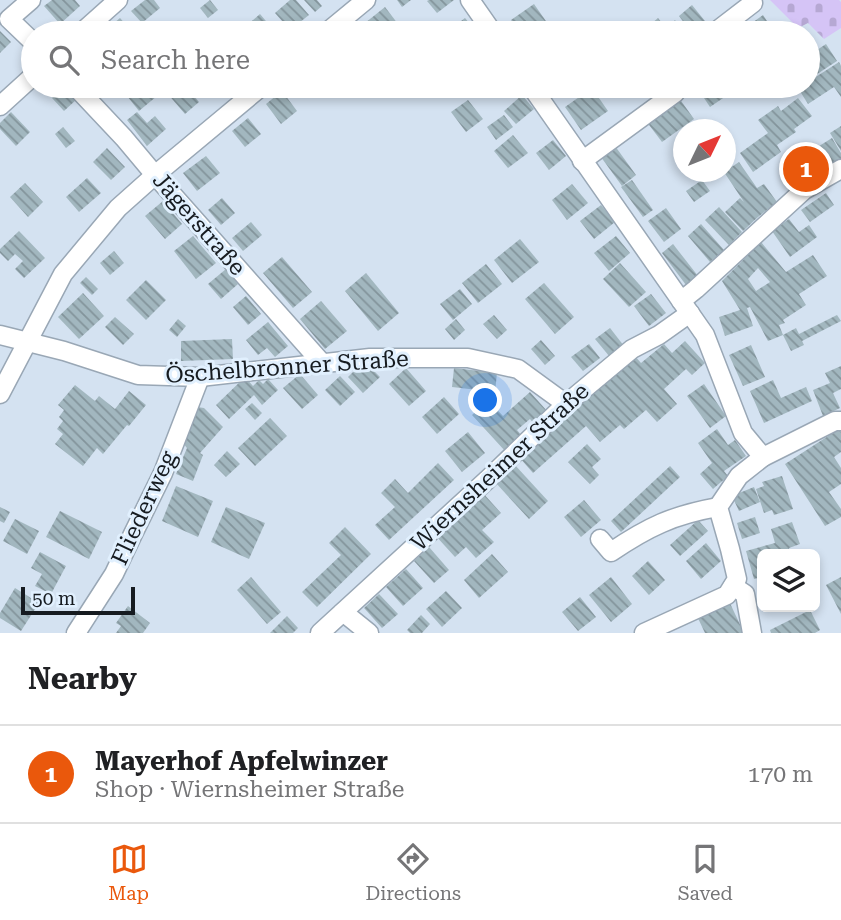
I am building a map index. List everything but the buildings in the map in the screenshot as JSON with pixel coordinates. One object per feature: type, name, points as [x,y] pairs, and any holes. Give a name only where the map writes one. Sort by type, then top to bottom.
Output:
[{"type":"street","points":[[21,32],[5,17],[31,0]]},
{"type":"street","points":[[94,21],[118,0]]},
{"type":"street","points":[[341,21],[366,0]]},
{"type":"street","points":[[470,0],[485,21]]},
{"type":"street","points":[[730,21],[753,3]]},
{"type":"street","points":[[0,106],[21,87]]},
{"type":"street","name":"Jägerstraße","points":[[86,98],[322,363]]},
{"type":"street","points":[[0,394],[64,274],[118,208],[247,98]]},
{"type":"street","points":[[539,98],[705,335],[743,433],[763,457]]},
{"type":"street","points":[[582,161],[668,98]]},
{"type":"street","name":"Wiernsheimer Straße","points":[[320,633],[566,404],[632,349],[659,335],[685,307],[696,289],[804,190],[840,173]]},
{"type":"street","name":"Öschelbronner Straße","points":[[0,335],[64,351],[138,375],[200,377],[370,358],[468,358],[518,369],[566,404]]},
{"type":"street","name":"Fliederweg","points":[[76,633],[114,574],[163,473],[200,377]]},
{"type":"street","points":[[600,539],[611,552],[657,524],[690,512],[718,508],[740,476],[763,457],[835,421],[841,421]]},
{"type":"street","points":[[644,633],[727,595],[733,586],[737,579],[718,508]]},
{"type":"street","points":[[733,586],[745,594],[752,633]]},
{"type":"street","points":[[343,612],[366,631]]},
{"type":"green space","points":[[770,0],[841,2],[841,28],[824,39],[820,35],[820,21],[791,21]]},
{"type":"place","name":"Mayerhof Apfelwinzer","points":[[806,169]]}]
